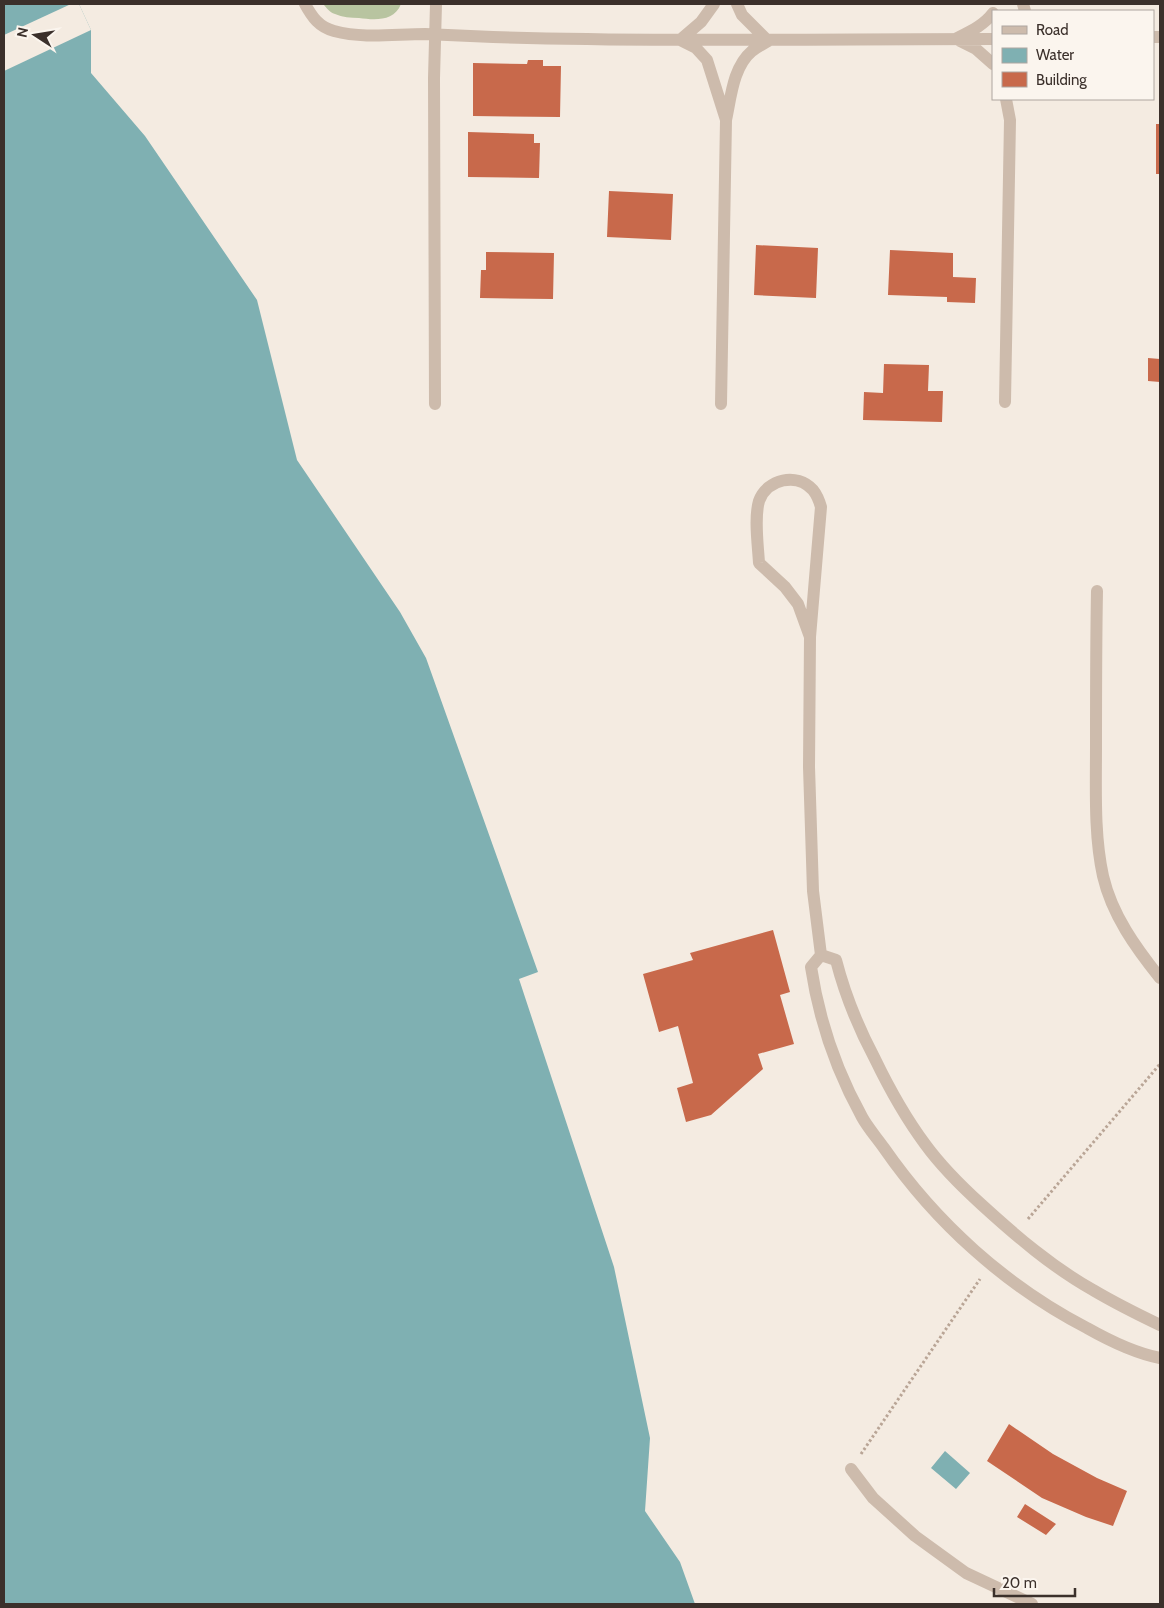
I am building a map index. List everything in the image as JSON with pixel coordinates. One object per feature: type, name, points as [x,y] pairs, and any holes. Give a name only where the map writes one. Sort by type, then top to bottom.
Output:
[{"type":"street","points":[[305,4],[312,17],[321,26],[346,34],[768,41],[992,39]]},
{"type":"street","points":[[435,404],[436,4]]},
{"type":"street","points":[[680,40],[701,22],[714,4]]},
{"type":"street","points":[[737,4],[742,14],[768,41]]},
{"type":"street","points":[[955,39],[975,29],[992,13]]},
{"type":"street","points":[[955,39],[976,49],[992,63]]},
{"type":"street","points":[[680,40],[696,48],[707,60],[726,120]]},
{"type":"street","points":[[722,404],[726,120],[736,77],[742,62],[752,51],[768,41]]},
{"type":"street","points":[[1004,402],[1010,120],[1006,100]]},
{"type":"street","points":[[1010,120],[1016,100]]},
{"type":"street","points":[[810,637],[798,604],[785,587],[759,563],[757,509],[760,499],[774,483],[784,480],[804,482],[812,488],[822,507],[810,637],[809,767],[813,891],[821,954],[811,967],[816,997],[837,1067],[863,1119],[893,1162],[919,1193],[972,1248],[1026,1291],[1064,1316],[1105,1338],[1146,1355],[1160,1358]]},
{"type":"street","points":[[1097,591],[1096,788],[1098,843],[1104,877],[1118,916],[1134,944],[1160,978]]},
{"type":"street","points":[[821,954],[836,960],[842,985],[856,1020],[883,1076],[909,1121],[925,1145],[945,1169],[1015,1235],[1041,1255],[1091,1290],[1160,1325]]},
{"type":"street","points":[[851,1469],[873,1498],[916,1536],[966,1573],[1032,1604]]},
{"type":"path","points":[[1015,1235],[1160,1064]]},
{"type":"path","points":[[851,1469],[990,1264]]},
{"type":"green space","points":[[323,4],[401,4],[394,14],[377,19],[341,16],[331,12]]},
{"type":"water","points":[[4,4],[79,4],[91,30],[91,73],[145,136],[257,300],[297,460],[400,612],[426,658],[538,972],[519,979],[614,1267],[650,1438],[645,1511],[680,1562],[695,1604],[4,1604]]},
{"type":"water","points":[[945,1451],[970,1473],[956,1489],[931,1468]]},
{"type":"pier","points":[[71,4],[79,4],[91,30],[4,71],[4,35]]},
{"type":"building","points":[[528,60],[543,60],[543,66],[561,66],[560,117],[473,116],[473,63],[527,64]]},
{"type":"building","points":[[1156,124],[1160,124],[1160,174],[1156,174]]},
{"type":"building","points":[[468,132],[534,134],[534,143],[540,143],[539,178],[468,177]]},
{"type":"building","points":[[609,191],[673,194],[671,240],[607,237]]},
{"type":"building","points":[[756,245],[818,248],[816,298],[754,295]]},
{"type":"building","points":[[890,250],[953,253],[953,277],[976,278],[975,303],[947,302],[947,297],[888,295]]},
{"type":"building","points":[[486,252],[554,253],[553,299],[480,298],[481,270],[486,270]]},
{"type":"building","points":[[1148,358],[1160,359],[1160,382],[1148,381]]},
{"type":"building","points":[[884,364],[929,365],[928,391],[943,391],[942,422],[863,420],[864,392],[883,393]]},
{"type":"building","points":[[773,930],[790,992],[780,995],[794,1044],[758,1054],[763,1069],[711,1115],[686,1122],[677,1088],[693,1083],[678,1026],[659,1032],[643,974],[693,960],[690,953]]},
{"type":"building","points":[[1009,1424],[1053,1454],[1097,1478],[1127,1491],[1113,1526],[1086,1517],[1042,1498],[987,1461]]},
{"type":"building","points":[[1025,1504],[1056,1524],[1046,1535],[1017,1517]]}]
